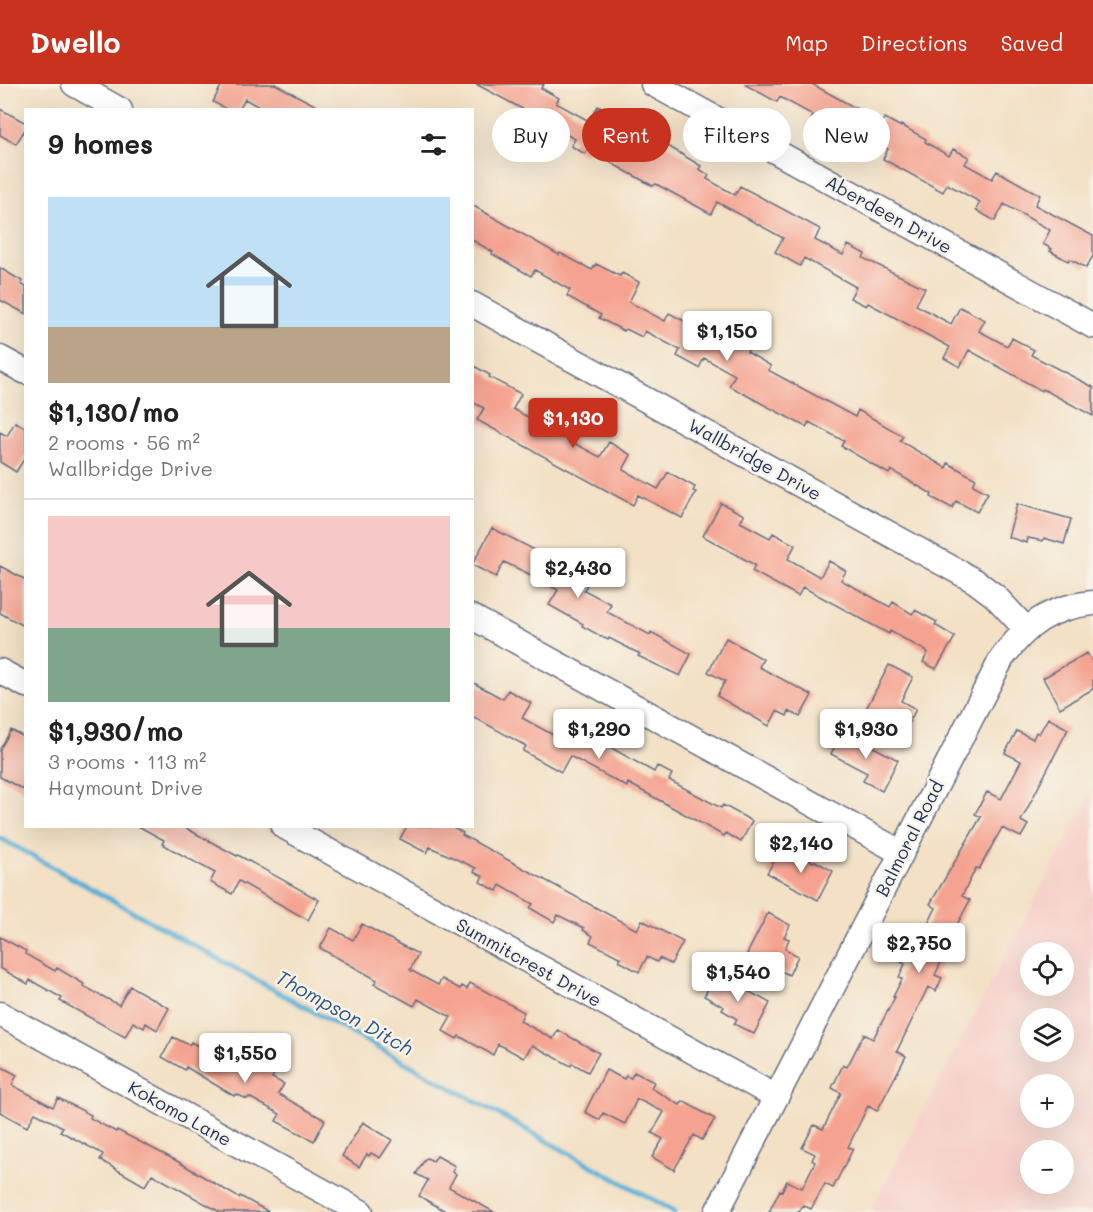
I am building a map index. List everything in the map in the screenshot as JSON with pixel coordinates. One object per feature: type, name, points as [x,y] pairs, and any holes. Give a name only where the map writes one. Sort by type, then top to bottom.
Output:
[{"type":"street","points":[[74,84],[116,108]]},
{"type":"street","name":"Aberdeen Drive","points":[[653,84],[1093,326]]},
{"type":"street","name":"Wallbridge Drive","points":[[474,305],[967,576],[995,596],[1026,629]]},
{"type":"street","points":[[0,358],[24,371]]},
{"type":"street","name":"Balmoral Road","points":[[717,1212],[1002,658],[1026,629],[1055,611],[1093,603]]},
{"type":"street","points":[[474,618],[902,853]]},
{"type":"street","points":[[0,671],[24,684]]},
{"type":"street","name":"Summitcrest Drive","points":[[287,828],[776,1098]]},
{"type":"street","name":"Kokomo Lane","points":[[0,1014],[361,1212]]},
{"type":"shaded area","points":[[1093,790],[1093,1212],[870,1212]]},
{"type":"building","points":[[217,84],[275,84],[320,108],[261,108],[245,99],[240,108],[224,108],[213,102],[221,86]]},
{"type":"building","points":[[476,84],[544,84],[541,88],[559,98],[556,103],[565,108],[521,108]]},
{"type":"building","points":[[744,84],[812,84],[856,108],[803,110],[780,97],[777,102]]},
{"type":"building","points":[[0,109],[24,122],[24,131],[16,144],[0,135]]},
{"type":"building","points":[[570,111],[582,117],[582,152],[571,146],[575,139],[570,136]]},
{"type":"building","points":[[890,121],[926,139],[925,142],[949,156],[953,149],[969,157],[965,164],[992,179],[997,171],[1040,195],[1035,205],[1093,236],[1093,256],[1086,268],[1070,259],[1068,261],[1050,251],[1052,249],[1043,244],[1050,230],[1004,204],[995,221],[976,210],[980,202],[947,184],[943,192],[888,162]]},
{"type":"building","points":[[671,148],[683,155],[683,162],[694,162],[701,166],[699,169],[709,175],[707,179],[735,195],[740,186],[820,229],[815,240],[843,255],[848,245],[865,254],[863,258],[925,288],[916,305],[951,324],[960,307],[985,320],[979,331],[1007,346],[1012,338],[1034,350],[1031,355],[1093,387],[1093,416],[1043,389],[1042,391],[969,350],[960,367],[944,358],[950,347],[868,303],[866,306],[850,298],[856,287],[804,258],[800,266],[775,252],[783,238],[717,202],[711,214],[611,163],[671,162]]},
{"type":"building","points":[[474,206],[559,255],[560,253],[592,270],[596,264],[620,276],[622,273],[639,282],[629,302],[665,321],[669,313],[724,342],[731,330],[753,342],[747,352],[771,366],[768,370],[855,417],[858,410],[903,436],[900,441],[946,468],[948,463],[976,479],[973,485],[988,493],[977,512],[956,501],[952,508],[891,470],[889,474],[841,446],[844,441],[809,422],[806,427],[729,386],[735,375],[704,358],[699,368],[677,356],[680,350],[645,331],[642,337],[626,329],[624,331],[599,318],[601,315],[567,296],[570,290],[535,270],[531,276],[492,254],[493,252],[474,241]]},
{"type":"building","points":[[0,268],[22,281],[24,313],[0,300]]},
{"type":"building","points":[[474,366],[521,394],[513,409],[546,427],[553,413],[576,426],[568,440],[600,457],[609,442],[631,455],[623,470],[658,489],[668,472],[695,487],[693,491],[696,492],[682,518],[638,495],[633,505],[477,420],[484,408],[474,403]]},
{"type":"building","points":[[15,422],[24,427],[24,459],[16,472],[0,462],[0,432],[7,436]]},
{"type":"building","points":[[721,503],[744,515],[740,522],[770,538],[773,533],[795,545],[788,559],[820,577],[829,561],[846,571],[841,580],[890,607],[893,602],[912,614],[915,610],[937,622],[935,625],[955,637],[936,669],[923,662],[928,652],[890,631],[889,634],[803,587],[798,596],[752,571],[755,565],[703,536]]},
{"type":"building","points":[[1017,504],[1071,519],[1064,544],[1044,538],[1043,541],[1028,538],[1027,543],[1008,537]]},
{"type":"building","points":[[492,528],[550,558],[553,554],[592,576],[584,590],[611,604],[607,612],[691,654],[680,676],[582,626],[583,624],[549,605],[558,590],[504,562],[496,577],[474,566],[474,561]]},
{"type":"building","points":[[0,566],[24,579],[24,626],[0,613]]},
{"type":"building","points":[[726,638],[763,659],[759,667],[812,695],[800,717],[789,711],[787,716],[777,711],[769,726],[717,696],[725,681],[708,672]]},
{"type":"building","points":[[1087,653],[1093,664],[1093,689],[1060,708],[1043,678]]},
{"type":"building","points":[[889,665],[913,677],[901,701],[916,709],[905,731],[865,711]]},
{"type":"building","points":[[474,683],[503,699],[508,690],[531,703],[522,718],[555,736],[564,721],[654,772],[657,766],[672,774],[669,780],[721,808],[723,805],[752,821],[741,842],[726,833],[724,836],[628,783],[627,787],[570,756],[561,772],[523,751],[526,746],[474,717]]},
{"type":"building","points":[[1048,718],[1068,729],[1021,821],[1028,825],[1021,837],[1002,828],[979,869],[976,868],[962,896],[970,900],[939,959],[942,960],[935,975],[942,978],[936,991],[928,987],[897,1051],[906,1056],[877,1111],[868,1106],[848,1147],[853,1149],[833,1188],[825,1184],[811,1209],[803,1205],[799,1212],[769,1212],[787,1181],[802,1188],[815,1162],[812,1160],[815,1154],[802,1148],[814,1125],[823,1129],[841,1093],[832,1088],[843,1065],[847,1067],[864,1034],[873,1039],[895,997],[893,997],[902,979],[899,977],[905,964],[901,962],[910,944],[916,947],[936,908],[930,904],[981,817],[975,814],[987,792],[1001,799],[1021,761],[1005,753],[1017,731],[1033,739],[1036,732],[1039,734]]},
{"type":"building","points":[[11,730],[24,737],[24,790],[0,777],[0,749]]},
{"type":"building","points":[[843,731],[898,760],[882,791],[863,781],[867,773],[831,754]]},
{"type":"building","points":[[142,828],[186,828],[319,900],[308,920],[239,881],[232,894],[210,882],[215,873],[162,844],[164,840]]},
{"type":"building","points":[[406,828],[454,828],[463,833],[462,835],[637,930],[642,920],[683,942],[671,964],[659,958],[657,962],[647,957],[639,972],[619,961],[621,958],[590,942],[593,936],[583,930],[584,928],[558,915],[554,922],[530,908],[533,904],[500,885],[497,891],[480,882],[483,876],[474,872],[476,868],[430,847],[427,853],[400,839]]},
{"type":"building","points":[[781,850],[800,860],[802,856],[815,861],[833,871],[818,900],[767,873]]},
{"type":"building","points":[[768,913],[790,925],[784,937],[789,939],[785,949],[798,956],[789,975],[747,954]]},
{"type":"building","points":[[362,924],[418,954],[410,970],[438,985],[442,979],[460,989],[462,986],[467,989],[470,983],[524,1012],[520,1021],[553,1039],[558,1030],[599,1053],[588,1072],[572,1063],[571,1066],[532,1045],[524,1058],[498,1044],[493,1055],[459,1036],[457,1039],[443,1031],[451,1017],[418,999],[414,1006],[374,984],[377,980],[320,948],[331,928],[353,940]]},
{"type":"building","points":[[0,937],[26,951],[25,954],[55,971],[57,968],[84,984],[83,986],[119,1005],[130,986],[169,1008],[157,1030],[146,1023],[144,1028],[133,1022],[125,1037],[60,1001],[62,998],[30,980],[28,984],[0,968]]},
{"type":"building","points":[[717,974],[770,1003],[754,1034],[734,1024],[737,1019],[722,1010],[724,1007],[704,996]]},
{"type":"building","points":[[173,1037],[189,1045],[191,1042],[231,1064],[236,1054],[274,1074],[272,1078],[284,1084],[278,1094],[325,1120],[314,1141],[276,1121],[280,1114],[249,1097],[247,1099],[236,1094],[234,1096],[186,1067],[185,1070],[162,1057]]},
{"type":"building","points":[[0,1066],[17,1075],[12,1085],[53,1107],[58,1098],[91,1115],[90,1118],[177,1161],[239,1198],[240,1196],[269,1212],[220,1212],[152,1174],[145,1186],[100,1160],[103,1154],[60,1131],[63,1127],[35,1113],[27,1127],[0,1112]]},
{"type":"building","points":[[606,1070],[624,1079],[626,1076],[631,1078],[634,1072],[654,1082],[651,1088],[680,1105],[683,1101],[715,1119],[702,1140],[694,1135],[674,1170],[652,1157],[663,1139],[652,1133],[664,1112],[637,1099],[625,1124],[603,1113],[600,1120],[585,1112]]},
{"type":"building","points":[[363,1122],[392,1140],[380,1158],[371,1153],[369,1156],[367,1154],[359,1167],[342,1156]]},
{"type":"building","points":[[437,1156],[455,1166],[452,1172],[456,1174],[449,1187],[494,1212],[447,1212],[419,1196],[428,1180],[416,1174],[425,1159],[433,1161]]},
{"type":"waterway","name":"Thompson Ditch","points":[[0,838],[675,1212]]}]
